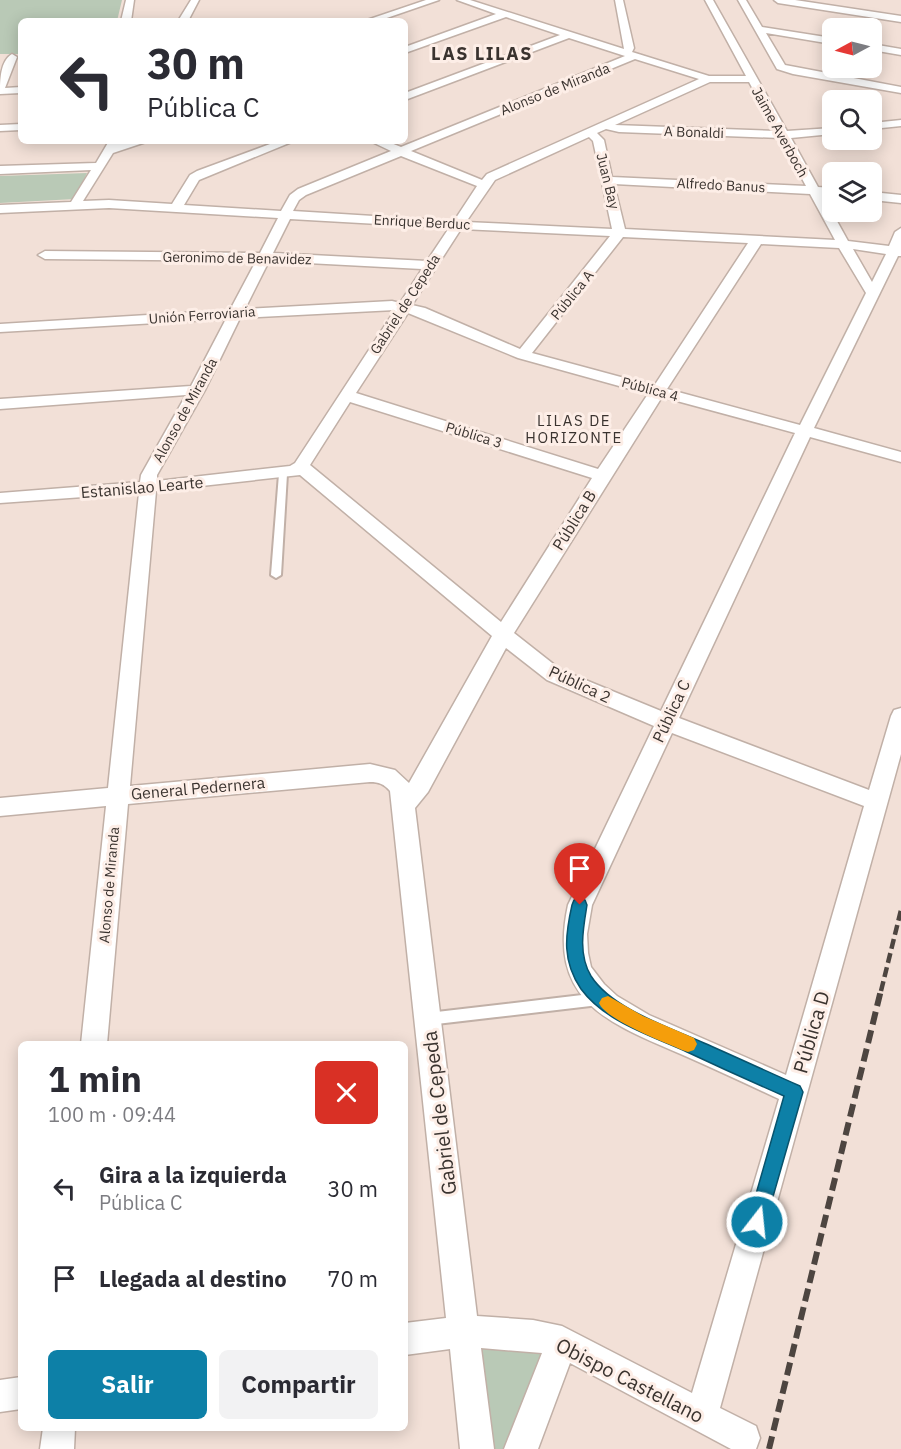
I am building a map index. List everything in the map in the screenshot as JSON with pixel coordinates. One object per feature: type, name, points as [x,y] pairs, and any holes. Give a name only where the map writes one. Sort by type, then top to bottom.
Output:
[{"type":"street","points":[[127,18],[130,0]]},
{"type":"street","points":[[185,18],[195,0]]},
{"type":"street","points":[[378,18],[435,0]]},
{"type":"street","points":[[461,0],[708,79],[751,79]]},
{"type":"street","name":"Alonso de Miranda","points":[[94,1041],[149,475],[197,390],[294,198],[302,192],[631,54],[619,0]]},
{"type":"street","name":"Jaime Averboch","points":[[709,0],[811,189],[873,293]]},
{"type":"street","points":[[742,0],[781,67],[901,90]]},
{"type":"street","points":[[778,0],[901,19]]},
{"type":"street","points":[[408,49],[506,14]]},
{"type":"street","points":[[759,29],[822,39]]},
{"type":"street","points":[[408,96],[570,34]]},
{"type":"street","points":[[882,49],[901,52]]},
{"type":"street","points":[[0,57],[17,57],[0,90],[18,90]]},
{"type":"street","name":"Gabriel de Cepeda","points":[[292,470],[404,307],[456,225],[491,177],[708,79]]},
{"type":"street","points":[[882,125],[901,123]]},
{"type":"street","name":"A Bonaldi","points":[[605,126],[619,129],[782,135],[822,132]]},
{"type":"street","points":[[0,128],[18,127]]},
{"type":"street","name":"Juan Bay","points":[[590,132],[597,137],[609,180],[619,233]]},
{"type":"street","points":[[176,208],[194,178],[280,144]]},
{"type":"street","points":[[383,144],[466,179],[484,184]]},
{"type":"street","points":[[75,205],[113,145]]},
{"type":"street","points":[[0,171],[100,166]]},
{"type":"street","name":"Alfredo Banus","points":[[609,180],[822,191]]},
{"type":"street","points":[[882,196],[901,199]]},
{"type":"street","name":"Enrique Berduc","points":[[0,209],[109,204],[456,225],[899,245]]},
{"type":"street","name":"Pública A","points":[[523,355],[619,233]]},
{"type":"street","name":"Pública B","points":[[403,806],[420,786],[504,633],[602,476],[656,390],[757,240]]},
{"type":"street","name":"Pública C","points":[[794,1092],[637,1021],[600,999],[586,982],[578,966],[573,937],[580,905],[666,722],[804,432],[899,245]]},
{"type":"street","name":"Geronimo de Benavidez","points":[[45,255],[266,256],[429,265]]},
{"type":"street","name":"Unión Ferroviaria","points":[[0,328],[377,305],[404,307]]},
{"type":"street","name":"Pública 4","points":[[404,307],[523,355],[901,457]]},
{"type":"street","points":[[0,404],[197,390]]},
{"type":"street","name":"Pública 3","points":[[345,395],[602,476]]},
{"type":"street","name":"Estanislao Learte","points":[[0,498],[148,487],[292,470]]},
{"type":"street","name":"Pública 2","points":[[292,470],[504,633],[554,675],[666,722],[877,801]]},
{"type":"street","name":"Pública D","points":[[702,1416],[901,716]]},
{"type":"street","name":"General Pedernera","points":[[0,807],[370,772],[383,772],[394,779]]},
{"type":"street","name":"Gabriel de Cepeda","points":[[394,779],[401,788],[477,1449]]},
{"type":"street","name":"Obispo Castellano","points":[[408,1339],[464,1331],[533,1336],[562,1342],[744,1438]]},
{"type":"street","points":[[521,1449],[562,1342]]},
{"type":"street","points":[[0,1396],[18,1393]]},
{"type":"street","points":[[57,1449],[59,1431]]},
{"type":"lane","points":[[276,575],[292,470]]},
{"type":"lane","points":[[428,1019],[600,999]]},
{"type":"green space","points":[[0,0],[122,0],[118,18],[18,18],[18,54],[0,54]]},
{"type":"green space","points":[[87,173],[75,199],[0,203],[0,176]]},
{"type":"green space","points":[[474,1342],[549,1350],[510,1449],[484,1449]]},
{"type":"railway","points":[[881,991],[901,910]]},
{"type":"railway","points":[[769,1449],[881,990]]},
{"type":"slow traffic","points":[[608,1003],[637,1021],[688,1044]]},
{"type":"district","name":"LAS LILAS","points":[[482,53]]},
{"type":"district","name":"LILAS DE HORIZONTE","points":[[574,428]]},
{"type":"route","points":[[580,905],[573,937],[578,966],[586,982],[600,999],[637,1021],[794,1092],[757,1222]]}]
